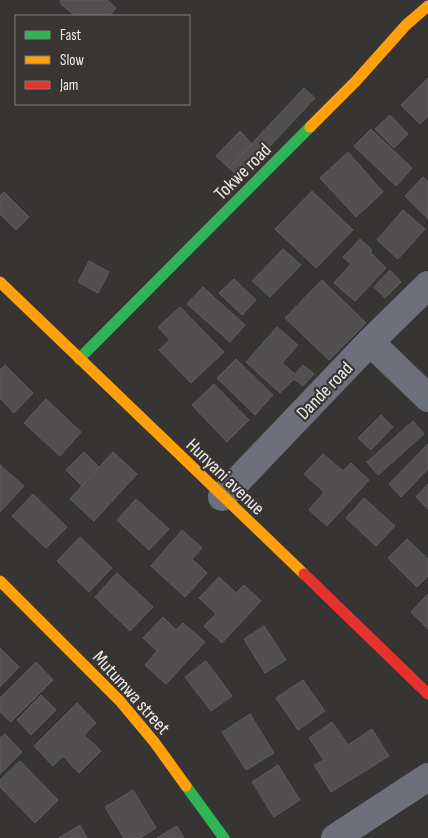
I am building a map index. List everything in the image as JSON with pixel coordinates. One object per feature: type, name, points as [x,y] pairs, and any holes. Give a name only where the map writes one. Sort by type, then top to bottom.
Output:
[{"type":"street","name":"Tokwe road","points":[[79,359],[356,81],[406,25],[428,6]]},
{"type":"street","name":"Hunyani avenue","points":[[0,282],[428,694]]},
{"type":"street","name":"Dande road","points":[[222,497],[370,342],[428,286]]},
{"type":"street","points":[[370,342],[428,398]]},
{"type":"street","name":"Mutumwa street","points":[[0,582],[120,701],[155,743],[224,838]]},
{"type":"street","points":[[335,838],[428,777]]},
{"type":"building","points":[[60,0],[107,0],[116,8],[110,15],[74,15],[61,4]]},
{"type":"building","points":[[428,78],[428,116],[420,124],[401,105]]},
{"type":"building","points":[[304,88],[315,98],[240,178],[229,168]]},
{"type":"building","points":[[390,115],[408,134],[394,148],[375,129]]},
{"type":"building","points":[[371,129],[412,168],[396,186],[354,146]]},
{"type":"building","points":[[240,131],[252,144],[229,168],[216,156]]},
{"type":"building","points":[[348,152],[383,192],[356,217],[320,178]]},
{"type":"building","points":[[423,177],[428,182],[428,219],[405,196]]},
{"type":"building","points":[[312,191],[353,230],[316,268],[275,229]]},
{"type":"building","points":[[4,192],[29,217],[16,230],[0,214],[0,196]]},
{"type":"building","points":[[403,210],[425,229],[398,259],[377,240]]},
{"type":"building","points":[[360,239],[372,250],[370,252],[386,268],[355,301],[334,283],[351,264],[343,257]]},
{"type":"building","points":[[283,249],[301,265],[270,297],[252,281]]},
{"type":"building","points":[[89,261],[109,272],[98,293],[78,282]]},
{"type":"building","points":[[390,270],[401,282],[385,298],[374,287]]},
{"type":"building","points":[[234,279],[256,300],[242,315],[219,293]]},
{"type":"building","points":[[322,280],[366,323],[329,360],[285,318]]},
{"type":"building","points":[[203,287],[245,325],[230,342],[187,304]]},
{"type":"building","points":[[180,307],[224,352],[191,383],[159,350],[170,340],[158,327]]},
{"type":"building","points":[[277,327],[298,345],[282,363],[295,374],[303,365],[314,374],[303,386],[294,379],[280,393],[246,362]]},
{"type":"building","points":[[236,359],[273,395],[255,415],[217,378]]},
{"type":"building","points":[[5,365],[33,393],[14,413],[0,398],[0,370]]},
{"type":"building","points":[[214,384],[249,420],[227,442],[192,405]]},
{"type":"building","points":[[46,399],[81,432],[60,456],[24,423]]},
{"type":"building","points":[[381,415],[393,427],[371,450],[358,438]]},
{"type":"building","points":[[413,421],[424,434],[378,475],[367,462]]},
{"type":"building","points":[[428,444],[428,469],[401,497],[389,484]]},
{"type":"building","points":[[84,452],[99,467],[82,486],[66,470]]},
{"type":"building","points":[[113,452],[137,474],[94,521],[70,499]]},
{"type":"building","points":[[323,454],[343,471],[351,463],[369,480],[327,526],[309,510],[324,492],[304,474]]},
{"type":"building","points":[[0,465],[24,486],[0,512]]},
{"type":"building","points":[[428,484],[428,509],[416,497]]},
{"type":"building","points":[[33,494],[67,527],[46,548],[12,516]]},
{"type":"building","points":[[364,498],[395,526],[376,546],[346,518]]},
{"type":"building","points":[[136,499],[169,529],[149,550],[117,520]]},
{"type":"building","points":[[182,530],[202,548],[192,559],[207,573],[185,597],[151,566]]},
{"type":"building","points":[[80,537],[112,568],[89,592],[57,561]]},
{"type":"building","points":[[407,539],[428,559],[428,576],[417,587],[388,558]]},
{"type":"building","points":[[117,573],[153,607],[130,631],[95,597]]},
{"type":"building","points":[[219,577],[236,593],[244,585],[261,601],[222,643],[204,626],[216,614],[199,598]]},
{"type":"building","points":[[428,594],[428,629],[411,612]]},
{"type":"building","points":[[163,617],[176,630],[183,623],[205,642],[166,684],[145,665],[157,651],[143,638]]},
{"type":"building","points":[[264,626],[286,660],[265,673],[244,639]]},
{"type":"building","points":[[0,648],[19,667],[0,687]]},
{"type":"building","points":[[206,661],[232,696],[211,711],[185,677]]},
{"type":"building","points":[[36,662],[53,680],[11,722],[0,712],[0,698]]},
{"type":"building","points":[[303,680],[325,711],[298,730],[276,698]]},
{"type":"building","points":[[41,695],[56,710],[31,735],[17,720]]},
{"type":"building","points":[[77,703],[96,723],[84,735],[101,751],[79,773],[63,756],[53,766],[34,746]]},
{"type":"building","points":[[250,714],[274,753],[246,770],[222,732]]},
{"type":"building","points":[[332,722],[348,745],[372,729],[389,756],[331,792],[314,765],[324,760],[309,738]]},
{"type":"building","points":[[5,734],[22,752],[0,774],[0,738]]},
{"type":"building","points":[[20,761],[58,800],[35,823],[0,787],[0,780]]},
{"type":"building","points":[[278,765],[300,800],[274,817],[252,782]]},
{"type":"building","points":[[133,790],[156,828],[140,838],[124,838],[105,807]]},
{"type":"building","points":[[80,825],[87,838],[59,838]]},
{"type":"building","points":[[177,826],[184,838],[157,838]]},
{"type":"traffic: fast","points":[[79,359],[310,127]]},
{"type":"traffic: fast","points":[[186,786],[224,838]]},
{"type":"traffic: slow","points":[[310,127],[356,81],[406,25],[428,6]]},
{"type":"traffic: slow","points":[[0,282],[304,574]]},
{"type":"traffic: slow","points":[[0,581],[120,701],[155,743],[186,786]]},
{"type":"traffic: jam","points":[[304,574],[428,694]]}]
